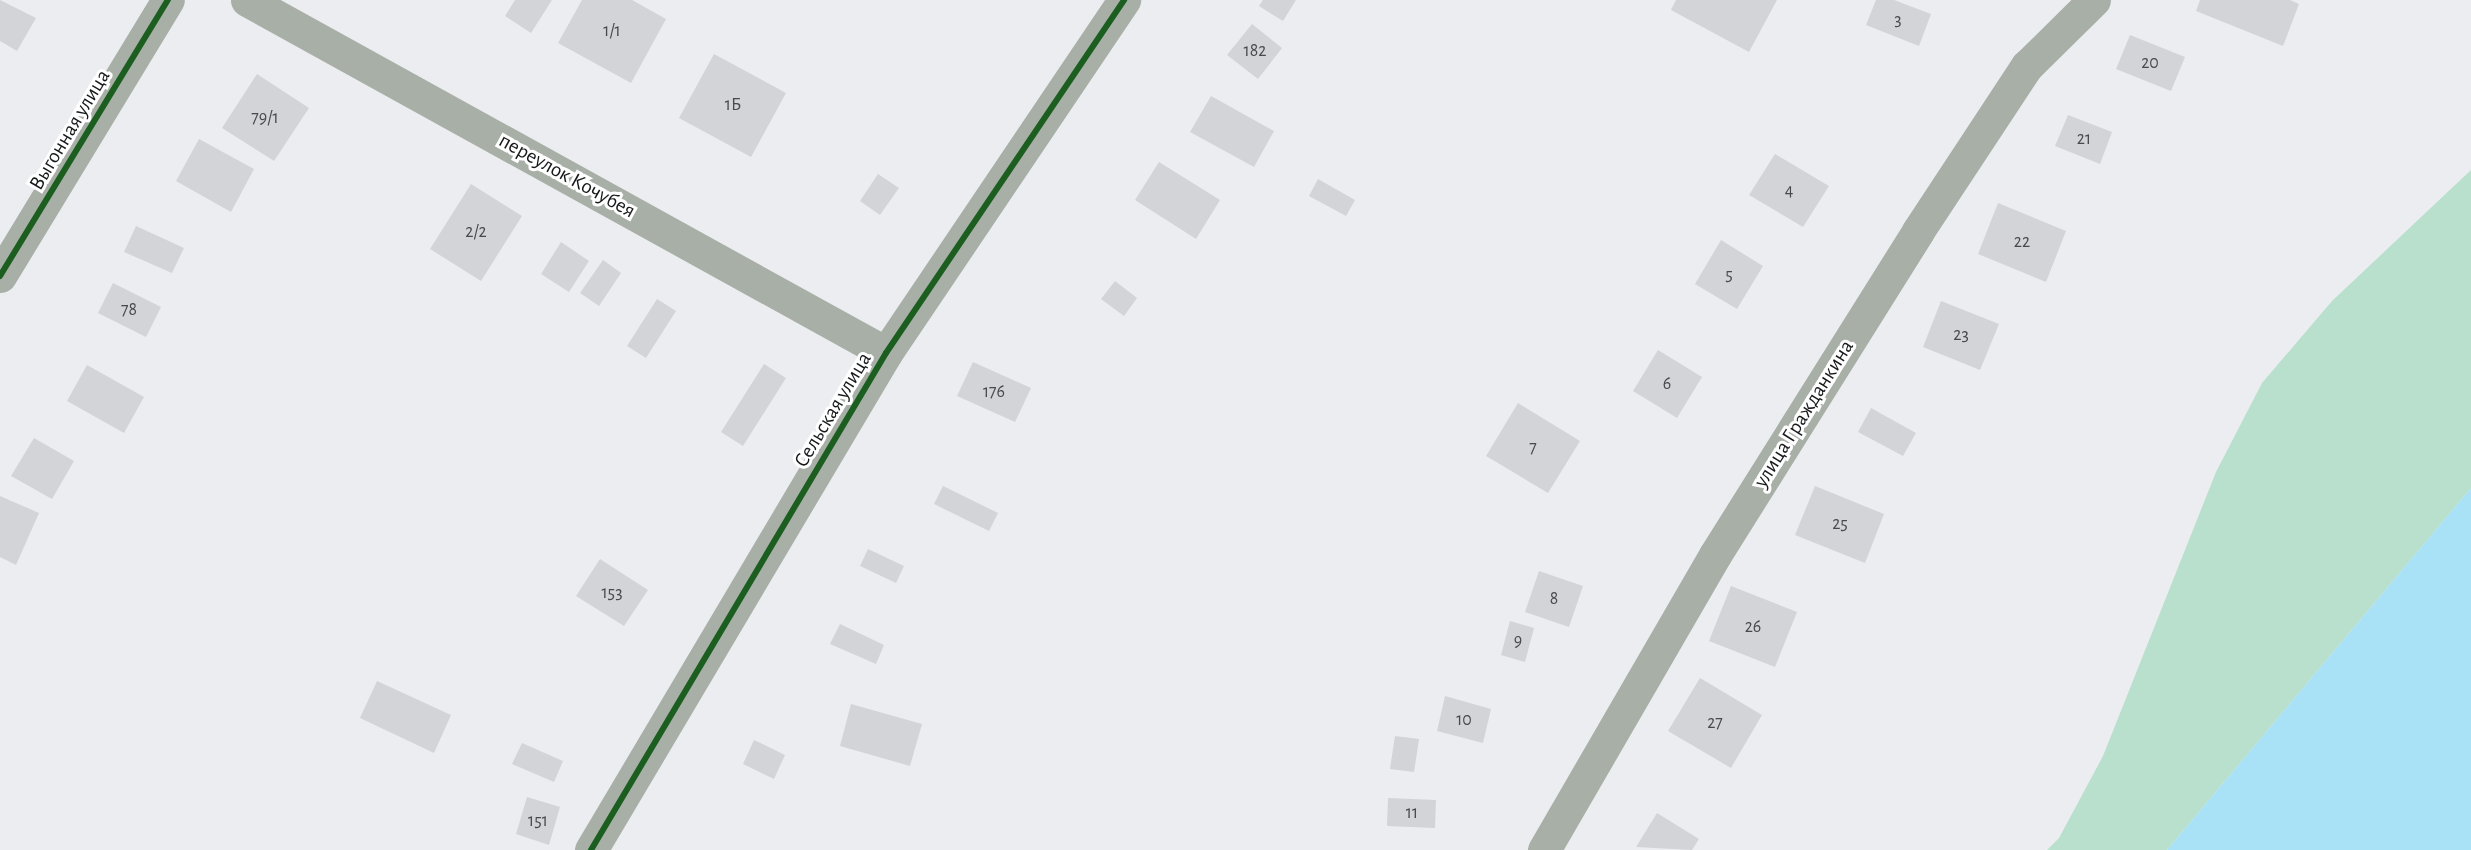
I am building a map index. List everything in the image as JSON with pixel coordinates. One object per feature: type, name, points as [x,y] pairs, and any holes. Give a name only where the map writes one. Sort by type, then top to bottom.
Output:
[{"type":"street","name":"Выгонная улица","points":[[0,276],[168,0]]},
{"type":"street","name":"переулок Кочубея","points":[[248,0],[886,353]]},
{"type":"street","name":"Сельская улица","points":[[591,850],[886,353],[1124,0]]},
{"type":"street","name":"улица Гражданкина","points":[[1544,850],[1715,555],[1918,231],[2027,66],[2094,0]]},
{"type":"green space","points":[[2471,170],[2471,488],[2167,850],[2047,850],[2059,838],[2103,756],[2216,472],[2262,383],[2332,301]]},
{"type":"water","points":[[2471,488],[2471,850],[2167,850]]},
{"type":"building","points":[[0,0],[36,18],[17,51],[0,41]]},
{"type":"building","points":[[515,0],[552,0],[531,33],[505,16]]},
{"type":"building","points":[[582,0],[632,0],[666,19],[631,83],[558,43]]},
{"type":"building","points":[[1263,0],[1296,0],[1283,21],[1259,6]]},
{"type":"building","points":[[1676,0],[1777,0],[1749,52],[1671,10]]},
{"type":"building","points":[[1876,0],[1894,0],[1931,14],[1919,46],[1866,25]]},
{"type":"building","points":[[2200,0],[2290,0],[2299,4],[2283,46],[2196,11]]},
{"type":"building","points":[[1252,24],[1282,48],[1258,79],[1227,55]]},
{"type":"building","points":[[2130,35],[2185,57],[2171,91],[2116,69]]},
{"type":"building","points":[[714,54],[786,93],[751,157],[679,118]]},
{"type":"building","points":[[257,74],[309,108],[274,161],[222,128]]},
{"type":"building","points":[[1211,96],[1274,131],[1254,167],[1190,132]]},
{"type":"building","points":[[2068,115],[2112,132],[2100,164],[2055,146]]},
{"type":"building","points":[[199,139],[254,169],[231,212],[176,181]]},
{"type":"building","points":[[1775,154],[1829,186],[1803,227],[1749,195]]},
{"type":"building","points":[[1159,162],[1220,200],[1196,239],[1135,200]]},
{"type":"building","points":[[878,174],[899,188],[880,215],[860,201]]},
{"type":"building","points":[[1318,179],[1355,200],[1346,216],[1309,196]]},
{"type":"building","points":[[471,184],[522,216],[481,281],[430,249]]},
{"type":"building","points":[[1998,203],[2066,231],[2046,282],[1978,254]]},
{"type":"building","points":[[136,226],[184,248],[172,273],[124,252]]},
{"type":"building","points":[[1721,240],[1763,266],[1737,309],[1695,284]]},
{"type":"building","points":[[561,242],[589,261],[569,292],[541,274]]},
{"type":"building","points":[[603,260],[621,273],[599,306],[580,293]]},
{"type":"building","points":[[1115,281],[1137,298],[1124,316],[1101,299]]},
{"type":"building","points":[[113,283],[161,307],[146,337],[98,313]]},
{"type":"building","points":[[657,299],[676,311],[646,358],[627,346]]},
{"type":"building","points":[[1941,301],[1999,324],[1980,370],[1923,347]]},
{"type":"building","points":[[1658,350],[1702,377],[1677,418],[1633,391]]},
{"type":"building","points":[[973,362],[1031,388],[1015,422],[957,396]]},
{"type":"building","points":[[764,364],[786,378],[743,446],[721,432]]},
{"type":"building","points":[[87,365],[144,397],[124,433],[67,401]]},
{"type":"building","points":[[1518,403],[1580,441],[1548,493],[1486,456]]},
{"type":"building","points":[[1871,408],[1916,433],[1903,456],[1858,432]]},
{"type":"building","points":[[34,438],[74,461],[52,499],[11,476]]},
{"type":"building","points":[[943,486],[998,513],[989,531],[934,504]]},
{"type":"building","points":[[1815,486],[1884,514],[1865,563],[1795,535]]},
{"type":"building","points":[[0,496],[39,513],[16,565],[0,557]]},
{"type":"building","points":[[868,549],[904,566],[896,583],[860,566]]},
{"type":"building","points":[[600,559],[648,590],[624,626],[576,596]]},
{"type":"building","points":[[1539,571],[1583,586],[1569,627],[1525,612]]},
{"type":"building","points":[[1731,586],[1797,612],[1775,667],[1709,641]]},
{"type":"building","points":[[1510,621],[1534,628],[1525,662],[1501,655]]},
{"type":"building","points":[[840,624],[884,645],[876,664],[830,644]]},
{"type":"building","points":[[1700,678],[1762,715],[1731,768],[1668,731]]},
{"type":"building","points":[[377,681],[451,715],[434,753],[360,718]]},
{"type":"building","points":[[1445,696],[1491,709],[1483,743],[1437,731]]},
{"type":"building","points":[[851,704],[922,724],[910,766],[840,746]]},
{"type":"building","points":[[1395,736],[1419,739],[1414,772],[1390,769]]},
{"type":"building","points":[[754,740],[785,755],[774,779],[743,764]]},
{"type":"building","points":[[522,743],[563,761],[554,782],[512,764]]},
{"type":"building","points":[[527,797],[560,807],[549,845],[516,834]]},
{"type":"building","points":[[1388,798],[1436,800],[1435,828],[1387,826]]},
{"type":"building","points":[[1657,813],[1699,839],[1692,850],[1636,847]]},
{"type":"cycle path","points":[[0,276],[168,0]]},
{"type":"cycle path","points":[[591,850],[886,353],[1124,0]]}]
